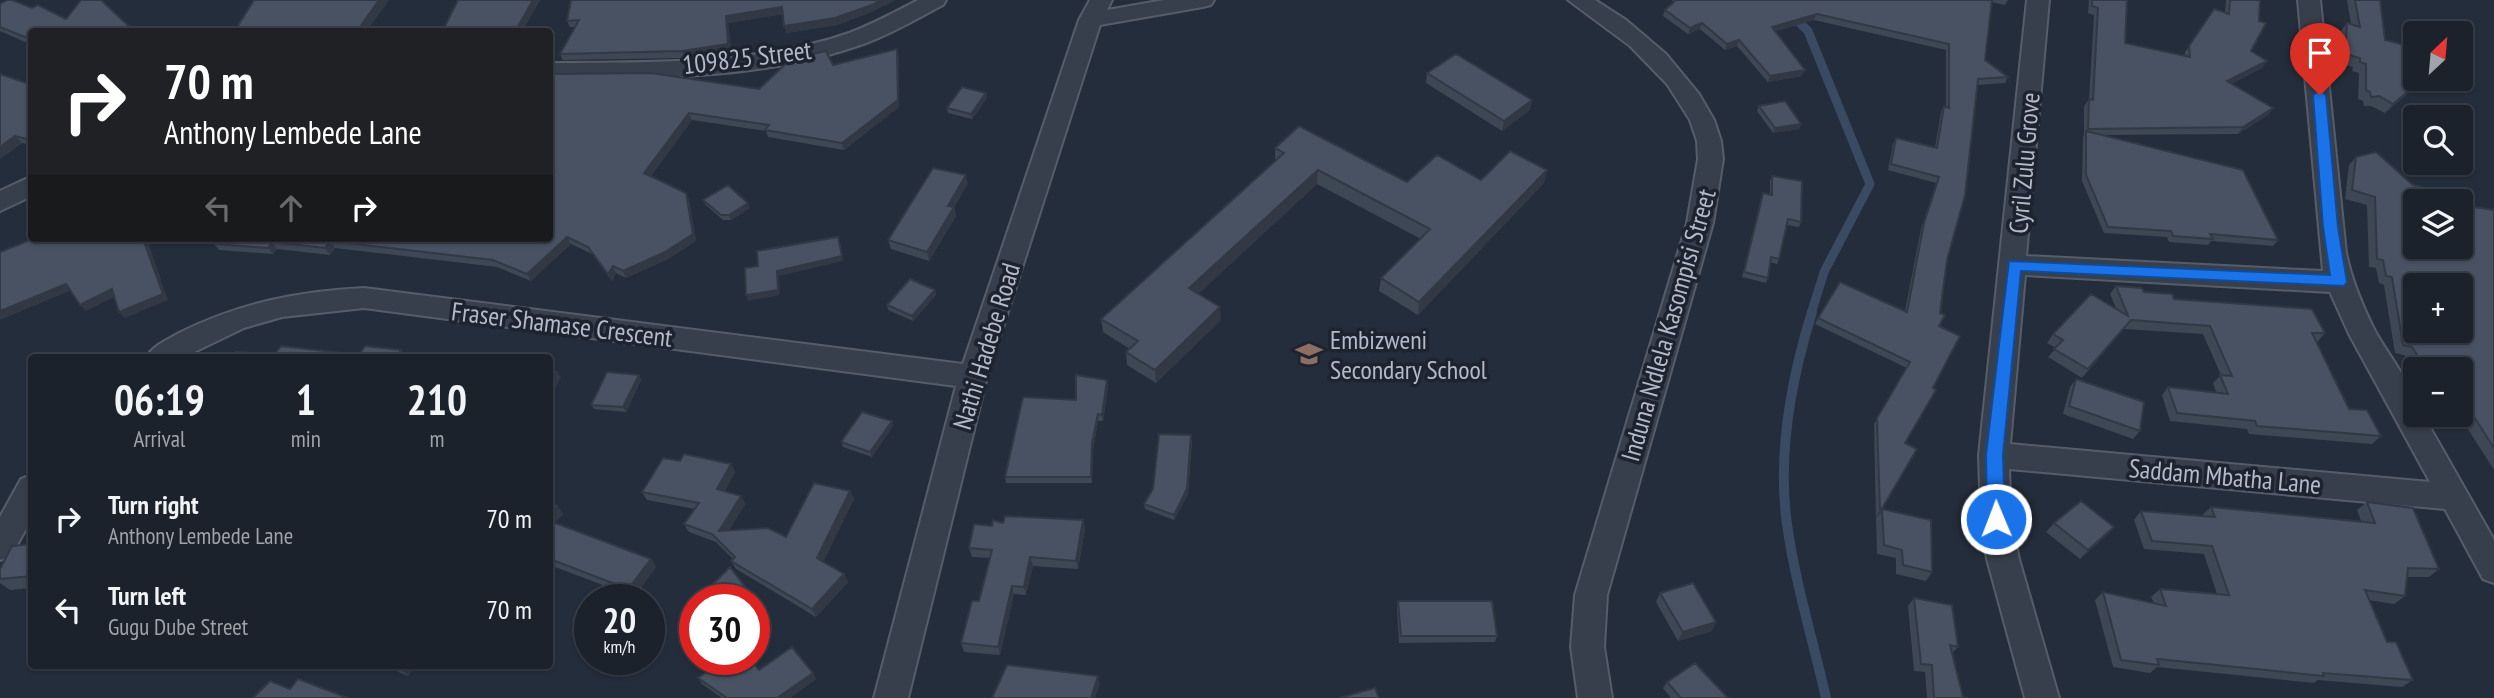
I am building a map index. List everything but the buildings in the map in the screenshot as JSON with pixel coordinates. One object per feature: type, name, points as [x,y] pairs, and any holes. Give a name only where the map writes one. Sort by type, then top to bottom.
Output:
[{"type":"street","name":"109825 Street","points":[[553,71],[705,64],[812,50],[850,41],[935,0]]},
{"type":"street","points":[[1095,10],[1203,0]]},
{"type":"street","name":"Induna Ndlela Kasompisi Street","points":[[1579,0],[1643,45],[1672,76],[1694,106],[1709,138],[1712,162],[1697,227],[1591,595],[1586,631],[1595,698]]},
{"type":"street","name":"Cyril Zulu Grove","points":[[2038,0],[1994,455],[1996,519],[2003,559],[2042,698]]},
{"type":"street","points":[[2309,0],[2332,240],[2339,282],[2363,334],[2494,569]]},
{"type":"street","name":"Nathi Hadebe Road","points":[[891,698],[972,377],[1095,10]]},
{"type":"street","points":[[0,202],[28,187]]},
{"type":"street","points":[[2014,265],[2339,282]]},
{"type":"street","name":"Fraser Shamase Crescent","points":[[167,354],[237,317],[310,300],[364,298],[972,377]]},
{"type":"street","name":"Saddam Mbatha Lane","points":[[1994,455],[2456,497]]},
{"type":"street","points":[[0,546],[28,495]]},
{"type":"waterway","points":[[1776,0],[1808,31],[1870,184],[1824,272],[1811,314]]},
{"type":"waterway","points":[[1812,312],[1792,390],[1785,444],[1784,497],[1795,568],[1826,698]]},
{"type":"place","name":"Embizweni Secondary School","points":[[1309,354]]},
{"type":"route","points":[[1996,519],[1994,455],[2014,265],[2339,282],[2333,253],[2320,95]]}]
